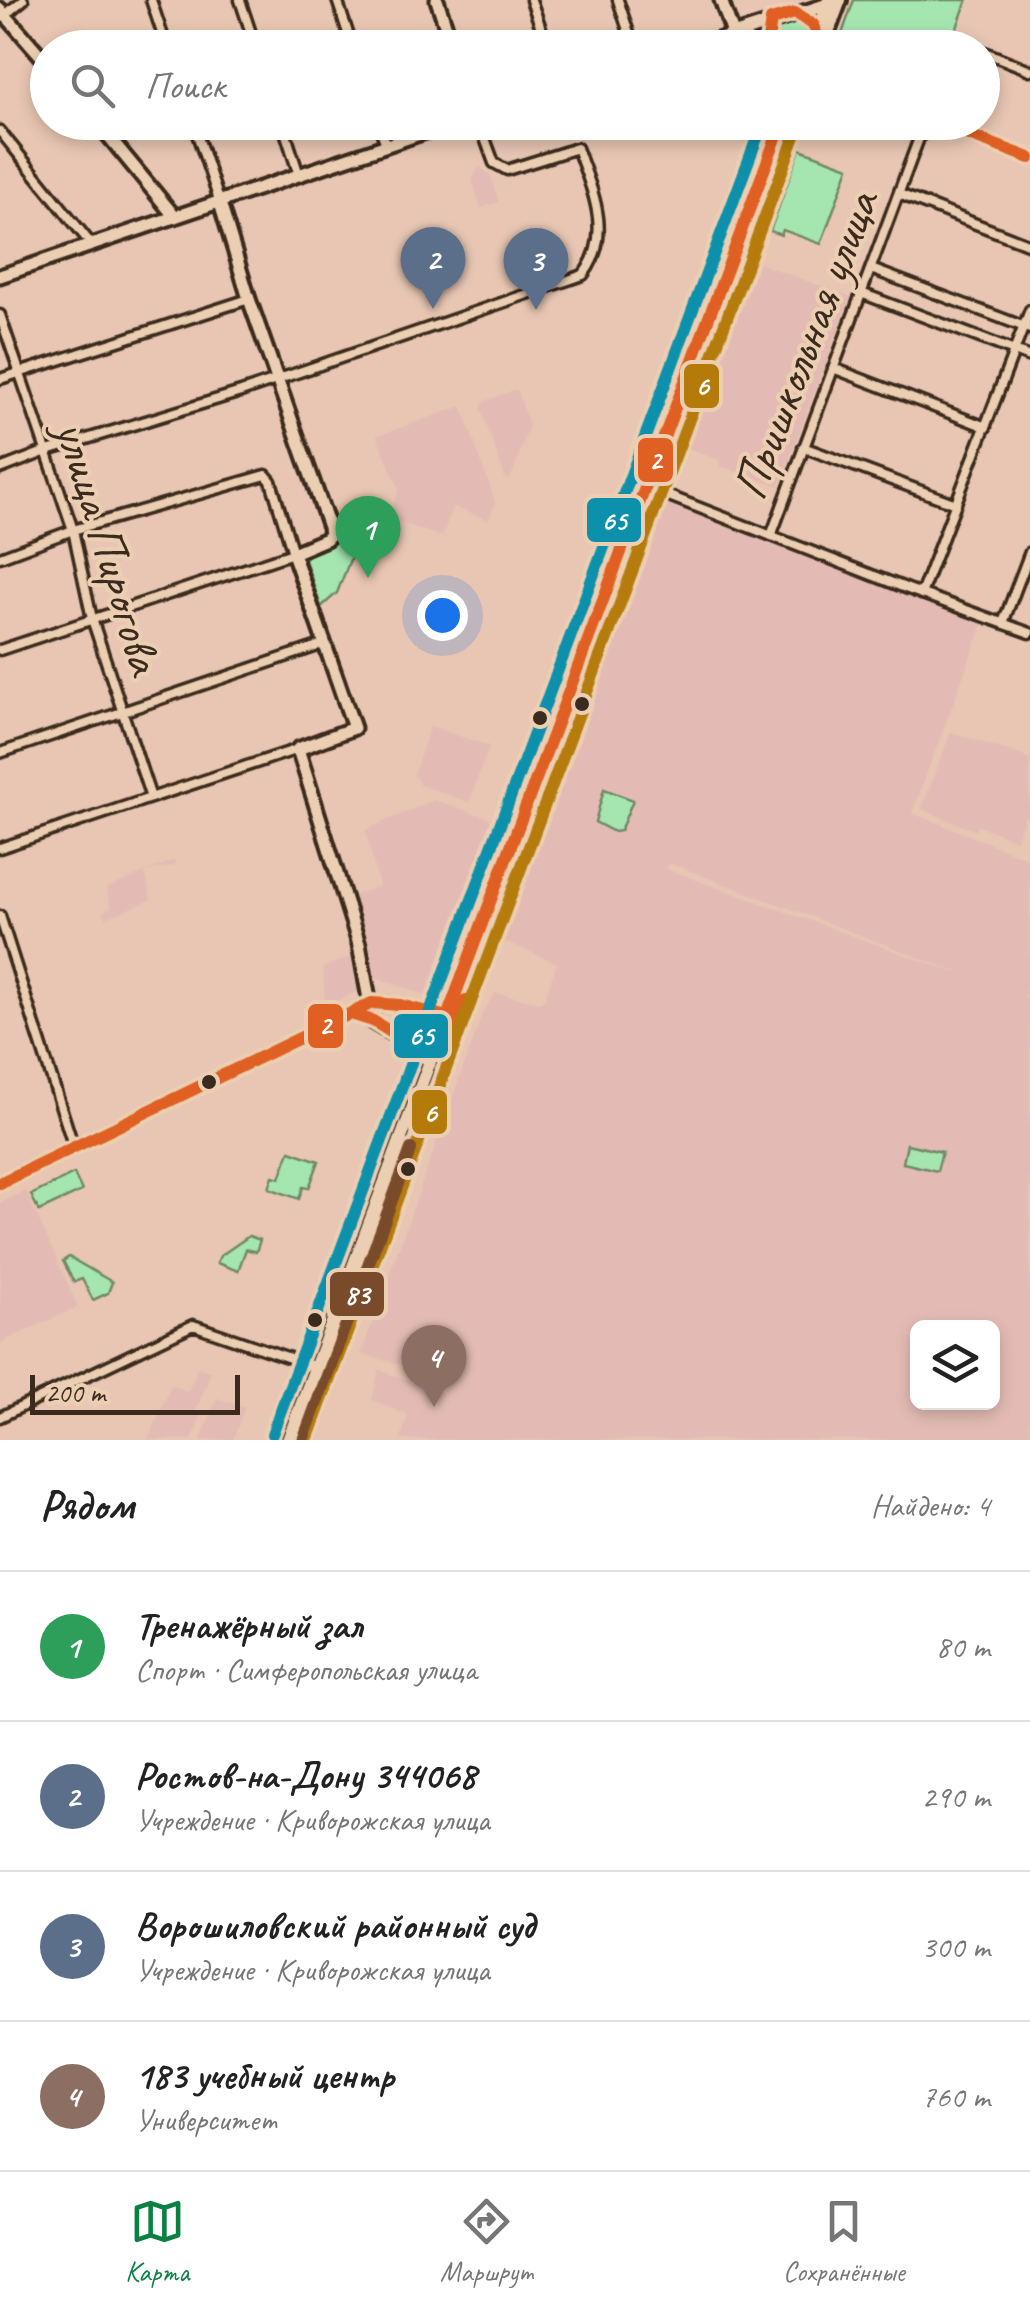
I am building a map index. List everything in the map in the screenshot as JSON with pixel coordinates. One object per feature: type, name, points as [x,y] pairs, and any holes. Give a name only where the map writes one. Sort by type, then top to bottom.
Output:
[{"type":"main road","points":[[818,30],[832,1]]},
{"type":"main road","points":[[825,30],[832,1]]},
{"type":"main road","points":[[288,1440],[775,140]]},
{"type":"main road","points":[[303,1440],[433,1054],[454,1031],[786,140]]},
{"type":"street","points":[[22,0],[2,14],[30,44]]},
{"type":"street","points":[[151,0],[161,30]]},
{"type":"street","points":[[240,0],[250,30]]},
{"type":"street","points":[[338,0],[347,30]]},
{"type":"street","points":[[437,0],[448,30]]},
{"type":"street","points":[[531,0],[542,30]]},
{"type":"street","points":[[618,0],[628,30]]},
{"type":"street","points":[[721,0],[732,30]]},
{"type":"street","points":[[744,30],[832,1]]},
{"type":"street","points":[[794,13],[809,20],[816,30]]},
{"type":"street","points":[[768,30],[772,20]]},
{"type":"street","points":[[1000,59],[1030,70]]},
{"type":"street","points":[[0,131],[92,244]]},
{"type":"street","points":[[112,140],[176,217]]},
{"type":"street","points":[[0,650],[292,553],[330,535],[199,140]]},
{"type":"street","points":[[288,140],[299,176]]},
{"type":"street","points":[[384,140],[386,145]]},
{"type":"street","points":[[0,276],[401,140]]},
{"type":"street","points":[[0,469],[583,275],[596,252],[600,234],[596,205],[578,148],[507,170],[494,164],[485,140]]},
{"type":"street","name":"Пришкольная улица","points":[[770,536],[918,140]]},
{"type":"street","points":[[982,140],[1030,158]]},
{"type":"street","points":[[899,194],[1030,245]]},
{"type":"street","points":[[871,269],[1027,328]]},
{"type":"street","points":[[861,294],[1030,358]]},
{"type":"street","points":[[0,379],[249,300]]},
{"type":"street","points":[[922,594],[1014,352],[1027,328],[1030,310]]},
{"type":"street","name":"улица Пирогова","points":[[0,316],[73,530],[92,619],[151,798]]},
{"type":"street","points":[[833,368],[986,427]]},
{"type":"street","points":[[803,447],[956,504]]},
{"type":"street","points":[[0,557],[73,530],[266,475],[354,728],[0,848]]},
{"type":"street","points":[[656,491],[1030,633]]},
{"type":"street","points":[[1003,623],[1030,552]]},
{"type":"street","points":[[0,753],[324,644]]},
{"type":"street","points":[[298,749],[366,977],[372,1021]]},
{"type":"street","points":[[0,916],[74,1148]]},
{"type":"street","points":[[0,1183],[372,1004],[400,1006],[447,1018],[454,1031]]},
{"type":"street","points":[[390,1031],[390,1016],[400,1006]]},
{"type":"street","points":[[350,1014],[372,1021],[433,1054]]},
{"type":"street","points":[[0,1417],[194,1324],[316,1367]]},
{"type":"shaded area","points":[[479,167],[490,174],[499,202],[481,208],[472,180]]},
{"type":"shaded area","points":[[758,263],[851,297],[779,486],[719,466],[720,461],[688,448]]},
{"type":"shaded area","points":[[517,389],[529,426],[511,478],[506,480],[481,409],[485,401]]},
{"type":"shaded area","points":[[462,406],[495,502],[489,520],[453,507],[442,537],[388,518],[399,489],[377,436]]},
{"type":"shaded area","points":[[665,503],[983,624],[912,813],[1030,859],[1030,980],[1024,998],[1030,993],[1030,1440],[400,1440],[408,1415],[372,1400],[379,1370],[443,1393],[449,1366],[444,1364],[430,1373],[361,1354],[482,1015],[495,993],[541,1002],[557,963],[504,941],[531,864],[531,850],[656,510]],"holes":[[[669,863],[957,973],[666,869]]]},
{"type":"shaded area","points":[[430,726],[489,746],[469,802],[420,785],[414,774]]},
{"type":"shaded area","points":[[951,732],[1030,758],[1030,817],[1025,816],[1016,840],[977,825],[975,831],[921,809]]},
{"type":"shaded area","points":[[434,800],[489,818],[497,833],[438,1000],[372,976],[349,897],[379,886],[365,830]]},
{"type":"shaded area","points":[[174,860],[176,865],[147,872]]},
{"type":"shaded area","points":[[145,872],[151,900],[106,918],[103,911],[111,907],[106,889]]},
{"type":"shaded area","points":[[354,955],[364,988],[325,1007],[323,968]]},
{"type":"shaded area","points":[[26,1191],[78,1307],[0,1343],[0,1203]]},
{"type":"shaded area","points":[[198,1367],[211,1372],[195,1413],[201,1416],[192,1440],[148,1440],[171,1385],[188,1391]]},
{"type":"shaded area","points":[[217,1398],[245,1407],[233,1440],[201,1440]]},
{"type":"green space","points":[[854,0],[967,0],[956,30],[843,30]]},
{"type":"green space","points":[[803,18],[809,27],[775,30]]},
{"type":"green space","points":[[800,149],[849,167],[821,244],[783,230],[781,235],[770,231]]},
{"type":"green space","points":[[338,540],[355,547],[337,593],[321,607],[303,554]]},
{"type":"green space","points":[[604,789],[633,800],[620,831],[595,822]]},
{"type":"green space","points":[[405,1010],[427,1017],[430,1027],[425,1037],[413,1037],[397,1026],[396,1016]]},
{"type":"green space","points":[[907,1144],[942,1152],[937,1171],[903,1163]]},
{"type":"green space","points":[[290,1151],[319,1161],[309,1188],[303,1187],[299,1199],[269,1188],[273,1176],[280,1178]]},
{"type":"green space","points":[[74,1174],[82,1191],[39,1211],[31,1195]]},
{"type":"green space","points":[[249,1236],[260,1240],[256,1252],[246,1249],[238,1271],[217,1263],[220,1256]]},
{"type":"green space","points":[[69,1257],[112,1282],[108,1293],[93,1300],[82,1279],[74,1282],[63,1261]]},
{"type":"transit line","name":"2","points":[[770,30],[771,20],[795,13],[815,30]]},
{"type":"transit line","name":"65","points":[[272,1434],[756,140]]},
{"type":"transit line","name":"2","points":[[0,1183],[372,1003],[400,1005],[447,1017],[775,140]]},
{"type":"transit line","name":"6","points":[[307,1440],[794,140]]},
{"type":"transit line","name":"2","points":[[982,140],[1030,158]]},
{"type":"transit line","name":"2","points":[[351,1014],[373,1021],[421,1051],[447,1050],[466,1000]]},
{"type":"transit line","name":"83","points":[[303,1440],[411,1149]]},
{"type":"place","name":"Ростов-на-Дону 344068","points":[[433,309]]},
{"type":"place","name":"Ворошиловский районный суд","points":[[536,310]]},
{"type":"place","name":"Тренажёрный зал","points":[[368,578]]},
{"type":"place","name":"183 учебный центр","points":[[434,1407]]}]
